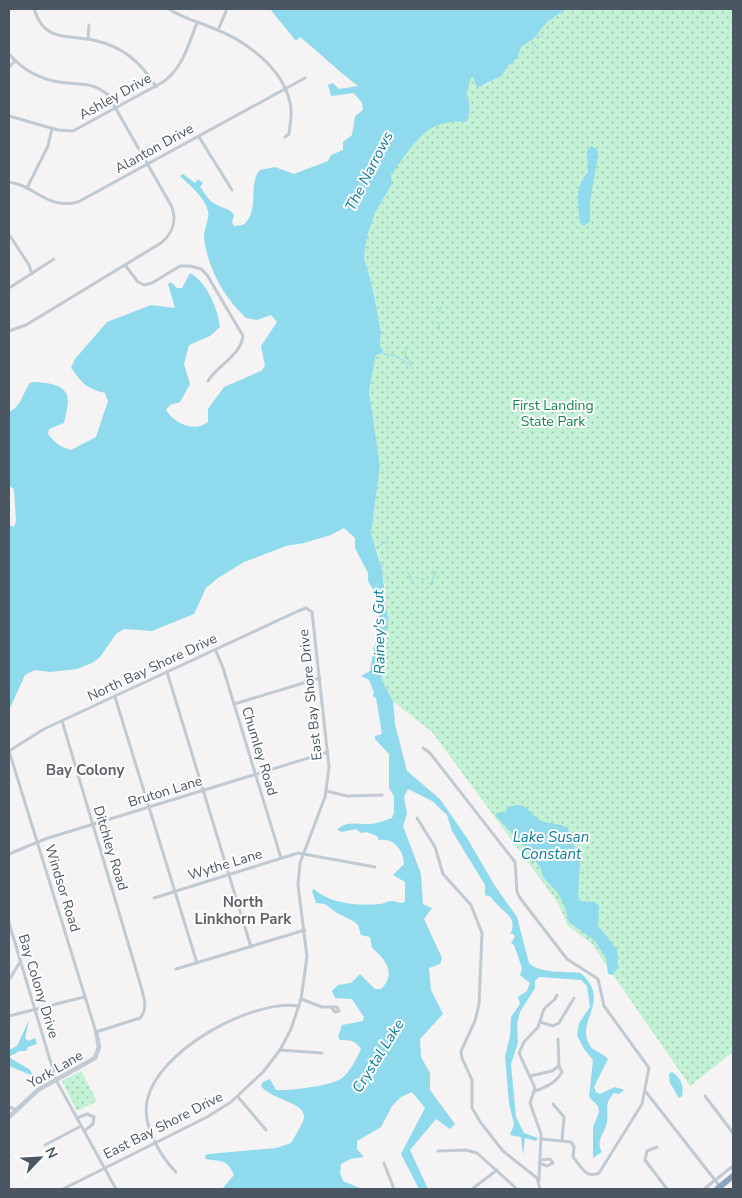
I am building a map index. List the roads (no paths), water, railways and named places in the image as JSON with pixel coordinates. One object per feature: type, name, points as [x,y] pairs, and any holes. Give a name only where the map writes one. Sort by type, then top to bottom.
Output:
[{"type":"highway","points":[[720,1188],[733,1176]]},
{"type":"street","points":[[34,9],[42,24],[55,35],[109,44],[127,54],[143,68],[156,87]]},
{"type":"street","points":[[169,9],[197,23],[218,30],[258,54],[285,89],[290,102],[292,117],[288,134],[285,137]]},
{"type":"street","points":[[218,30],[227,9]]},
{"type":"street","name":"Ashley Drive","points":[[9,116],[65,131],[78,129],[156,87],[178,69],[197,23]]},
{"type":"street","points":[[88,40],[89,25]]},
{"type":"street","points":[[9,54],[15,61],[48,79],[96,86],[108,94],[172,207],[174,226],[164,240],[125,265],[26,325],[9,331]]},
{"type":"street","points":[[9,67],[15,61]]},
{"type":"street","name":"Alanton Drive","points":[[9,182],[27,188],[54,203],[73,203],[84,200],[305,78]]},
{"type":"street","points":[[27,188],[48,146],[52,128]]},
{"type":"street","points":[[199,136],[232,190]]},
{"type":"street","points":[[10,236],[29,265],[32,274]]},
{"type":"street","points":[[9,288],[54,259]]},
{"type":"street","points":[[125,265],[138,282],[144,285],[152,284],[180,266],[194,267],[206,273],[243,336],[242,341],[231,357],[208,381]]},
{"type":"street","name":"North Bay Shore Drive","points":[[9,751],[62,721],[308,608]]},
{"type":"street","name":"East Bay Shore Drive","points":[[63,1189],[207,1117],[238,1097],[263,1072],[280,1050],[299,1006],[307,957],[298,885],[302,853],[326,791],[328,752],[313,614],[308,608]]},
{"type":"street","name":"Chumley Road","points":[[216,651],[281,858]]},
{"type":"street","points":[[167,672],[250,947]]},
{"type":"street","points":[[234,704],[320,678]]},
{"type":"street","points":[[115,697],[197,963]]},
{"type":"street","name":"Ditchley Road","points":[[62,721],[145,1005],[142,1016],[96,1032]]},
{"type":"street","points":[[423,748],[430,752],[514,862],[517,892],[520,898],[566,959],[598,979],[604,1006],[648,1066],[646,1092],[642,1104],[603,1168],[597,1174],[590,1175],[584,1172],[573,1157],[573,1143],[562,1140],[542,1139]]},
{"type":"street","name":"Windsor Road","points":[[9,751],[96,1032]]},
{"type":"street","name":"Bruton Lane","points":[[9,854],[38,842],[256,776],[328,752]]},
{"type":"street","points":[[326,791],[347,796],[382,795]]},
{"type":"street","points":[[417,818],[435,847],[444,874],[471,905],[482,933],[479,1004],[475,1021],[461,1051],[462,1058],[472,1080],[472,1108],[497,1143],[538,1180]]},
{"type":"street","points":[[302,853],[376,867]]},
{"type":"street","name":"Wythe Lane","points":[[154,898],[302,853]]},
{"type":"street","name":"Bay Colony Drive","points":[[9,923],[56,1080],[116,1189]]},
{"type":"street","points":[[176,970],[305,930]]},
{"type":"street","points":[[9,980],[20,962]]},
{"type":"street","points":[[541,1189],[538,1180],[542,1139],[539,1123],[530,1106],[535,1091],[519,1050],[540,1022],[544,1009],[555,999],[557,994]]},
{"type":"street","points":[[9,1016],[84,996]]},
{"type":"street","points":[[540,1022],[553,1026],[559,1023],[574,998]]},
{"type":"street","points":[[301,999],[322,1007],[331,1007]]},
{"type":"street","points":[[176,1172],[167,1162],[147,1120],[148,1098],[163,1072],[184,1050],[211,1030],[238,1016],[279,1005],[299,1006]]},
{"type":"street","name":"York Lane","points":[[9,1117],[15,1109],[38,1090],[95,1058],[99,1047],[96,1032]]},
{"type":"street","points":[[535,1091],[550,1086],[562,1072],[558,1066],[558,1039]]},
{"type":"street","points":[[280,1050],[322,1053]]},
{"type":"street","points":[[530,1076],[552,1071],[558,1066]]},
{"type":"street","points":[[646,1092],[720,1188]]},
{"type":"street","points":[[704,1096],[733,1133]]},
{"type":"street","points":[[238,1097],[266,1130]]},
{"type":"street","points":[[553,1104],[564,1117],[562,1140]]},
{"type":"street","points":[[9,1107],[15,1109]]},
{"type":"street","points":[[77,1118],[88,1114],[94,1117],[93,1124],[84,1131]]},
{"type":"street","points":[[45,1145],[81,1126]]},
{"type":"street","points":[[657,1147],[647,1151],[645,1160],[667,1189]]},
{"type":"street","points":[[438,1151],[474,1152],[517,1189]]},
{"type":"street","points":[[384,1163],[394,1189]]},
{"type":"street","points":[[704,1189],[733,1166]]},
{"type":"street","points":[[472,1189],[497,1170]]},
{"type":"street","points":[[530,1173],[536,1173],[539,1170]]},
{"type":"water","points":[[270,9],[566,9],[547,22],[533,39],[521,47],[517,58],[508,66],[502,76],[479,87],[476,86],[473,77],[471,78],[467,93],[470,109],[467,122],[440,124],[430,129],[414,144],[391,175],[392,184],[375,213],[367,236],[364,258],[371,281],[381,332],[380,345],[384,353],[376,355],[369,391],[380,466],[371,534],[382,569],[388,619],[381,672],[382,681],[393,701],[395,724],[407,771],[440,799],[467,838],[495,886],[517,917],[529,963],[540,969],[581,973],[590,983],[594,1001],[587,1025],[588,1042],[592,1048],[608,1059],[594,1087],[596,1092],[600,1094],[615,1087],[624,1090],[619,1094],[614,1093],[609,1101],[607,1122],[600,1140],[602,1152],[593,1158],[593,1127],[599,1112],[598,1106],[589,1097],[593,1060],[584,1049],[577,1035],[579,1023],[590,1007],[587,986],[581,980],[539,977],[535,981],[535,988],[520,1012],[517,1024],[518,1043],[511,1064],[516,1117],[524,1133],[538,1138],[536,1141],[525,1138],[523,1155],[521,1137],[510,1135],[514,1124],[509,1103],[505,1057],[510,1036],[511,1017],[520,1004],[518,997],[527,991],[530,983],[520,975],[522,968],[514,945],[511,943],[515,937],[513,934],[510,934],[512,923],[507,914],[491,897],[485,895],[485,885],[452,831],[447,815],[432,801],[408,789],[404,797],[407,814],[403,826],[421,874],[423,904],[432,908],[424,919],[442,958],[440,964],[429,968],[431,990],[443,1014],[420,1039],[421,1057],[430,1073],[430,1090],[455,1124],[450,1129],[436,1119],[410,1150],[428,1189],[419,1189],[401,1154],[425,1108],[412,1092],[401,1097],[392,1106],[381,1127],[357,1141],[357,1149],[364,1157],[350,1159],[341,1164],[340,1173],[343,1181],[362,1189],[222,1189],[234,1175],[226,1163],[206,1159],[205,1155],[209,1154],[276,1148],[291,1143],[303,1121],[303,1113],[300,1108],[266,1091],[261,1086],[263,1082],[270,1079],[276,1090],[282,1090],[310,1087],[337,1081],[348,1072],[361,1049],[354,1042],[340,1040],[338,1037],[342,1025],[363,1021],[364,1017],[352,999],[335,998],[332,991],[338,985],[351,983],[360,974],[375,989],[381,989],[386,983],[389,972],[385,961],[372,948],[370,937],[361,935],[358,925],[353,921],[325,904],[316,903],[312,891],[314,889],[336,901],[363,905],[391,901],[403,903],[405,901],[405,882],[393,875],[404,864],[400,849],[389,841],[379,840],[377,836],[366,832],[361,833],[356,829],[342,832],[337,830],[349,824],[371,824],[392,818],[394,812],[394,796],[389,788],[389,754],[375,739],[375,736],[382,734],[376,698],[373,696],[374,692],[369,680],[361,676],[370,671],[374,646],[379,639],[379,616],[374,591],[368,581],[368,573],[355,548],[355,538],[344,528],[331,535],[286,546],[244,562],[206,588],[194,614],[152,631],[124,629],[116,634],[100,657],[92,663],[77,669],[50,672],[35,670],[25,675],[9,710],[9,525],[14,527],[16,521],[14,489],[9,486],[9,412],[17,406],[30,383],[38,382],[55,385],[65,392],[68,402],[64,423],[49,429],[48,434],[58,444],[71,450],[96,437],[108,401],[105,393],[93,389],[82,382],[71,368],[75,359],[107,322],[151,305],[175,308],[168,284],[171,282],[177,288],[182,288],[190,273],[202,283],[211,297],[220,327],[210,336],[189,345],[184,364],[190,384],[180,402],[170,405],[166,410],[174,419],[185,425],[197,427],[208,422],[208,409],[224,387],[261,371],[265,366],[261,346],[277,322],[271,315],[257,320],[246,318],[224,291],[213,271],[206,248],[204,237],[208,211],[206,205],[200,196],[180,176],[183,174],[195,183],[198,179],[203,183],[200,187],[209,200],[234,215],[232,222],[234,226],[243,225],[251,212],[254,183],[260,170],[275,167],[294,174],[328,161],[331,155],[343,150],[343,142],[352,135],[355,116],[363,110],[362,103],[354,93],[331,96],[328,85],[333,83],[339,89],[358,86],[300,37],[296,41]]},
{"type":"water","points":[[591,146],[597,149],[598,156],[590,202],[590,222],[584,226],[580,223],[578,196],[581,184],[588,172],[587,151]]},
{"type":"water","name":"Lake Susan Constant","points":[[520,805],[540,820],[562,825],[568,829],[580,863],[578,897],[581,901],[595,902],[599,906],[598,926],[617,949],[618,967],[613,975],[608,974],[606,958],[595,941],[569,922],[565,907],[558,893],[544,878],[540,867],[520,842],[495,815],[499,812],[504,813],[510,806]]},
{"type":"water","points":[[29,1020],[25,1038],[28,1041],[35,1038],[37,1044],[28,1047],[26,1051],[20,1051],[10,1056],[10,1058],[29,1069],[32,1073],[31,1075],[9,1066],[9,1050],[17,1046]]},
{"type":"water","points":[[672,1072],[680,1079],[683,1088],[682,1096],[679,1098],[670,1083],[669,1074]]},
{"type":"waterway","points":[[537,35],[541,37],[542,35]]},
{"type":"waterway","points":[[439,311],[441,307]]},
{"type":"waterway","points":[[436,321],[440,324],[439,330]]},
{"type":"waterway","points":[[406,349],[405,358],[409,360],[412,368]]},
{"type":"waterway","points":[[384,354],[396,356],[409,364]]},
{"type":"waterway","points":[[379,546],[388,541]]},
{"type":"waterway","points":[[379,562],[383,567]]},
{"type":"waterway","points":[[431,584],[436,571]]},
{"type":"waterway","points":[[408,572],[413,583]]},
{"type":"waterway","points":[[410,614],[414,613]]},
{"type":"district","name":"Bay Colony","points":[[85,770]]},
{"type":"district","name":"North Linkhorn Park","points":[[243,910]]},
{"type":"water label","name":"The Narrows","points":[[369,171]]},
{"type":"water label","name":"Rainey's Gut","points":[[379,632]]},
{"type":"water label","name":"Crystal Lake","points":[[378,1056]]},
{"type":"park label","name":"First Landing State Park","points":[[553,414]]}]
